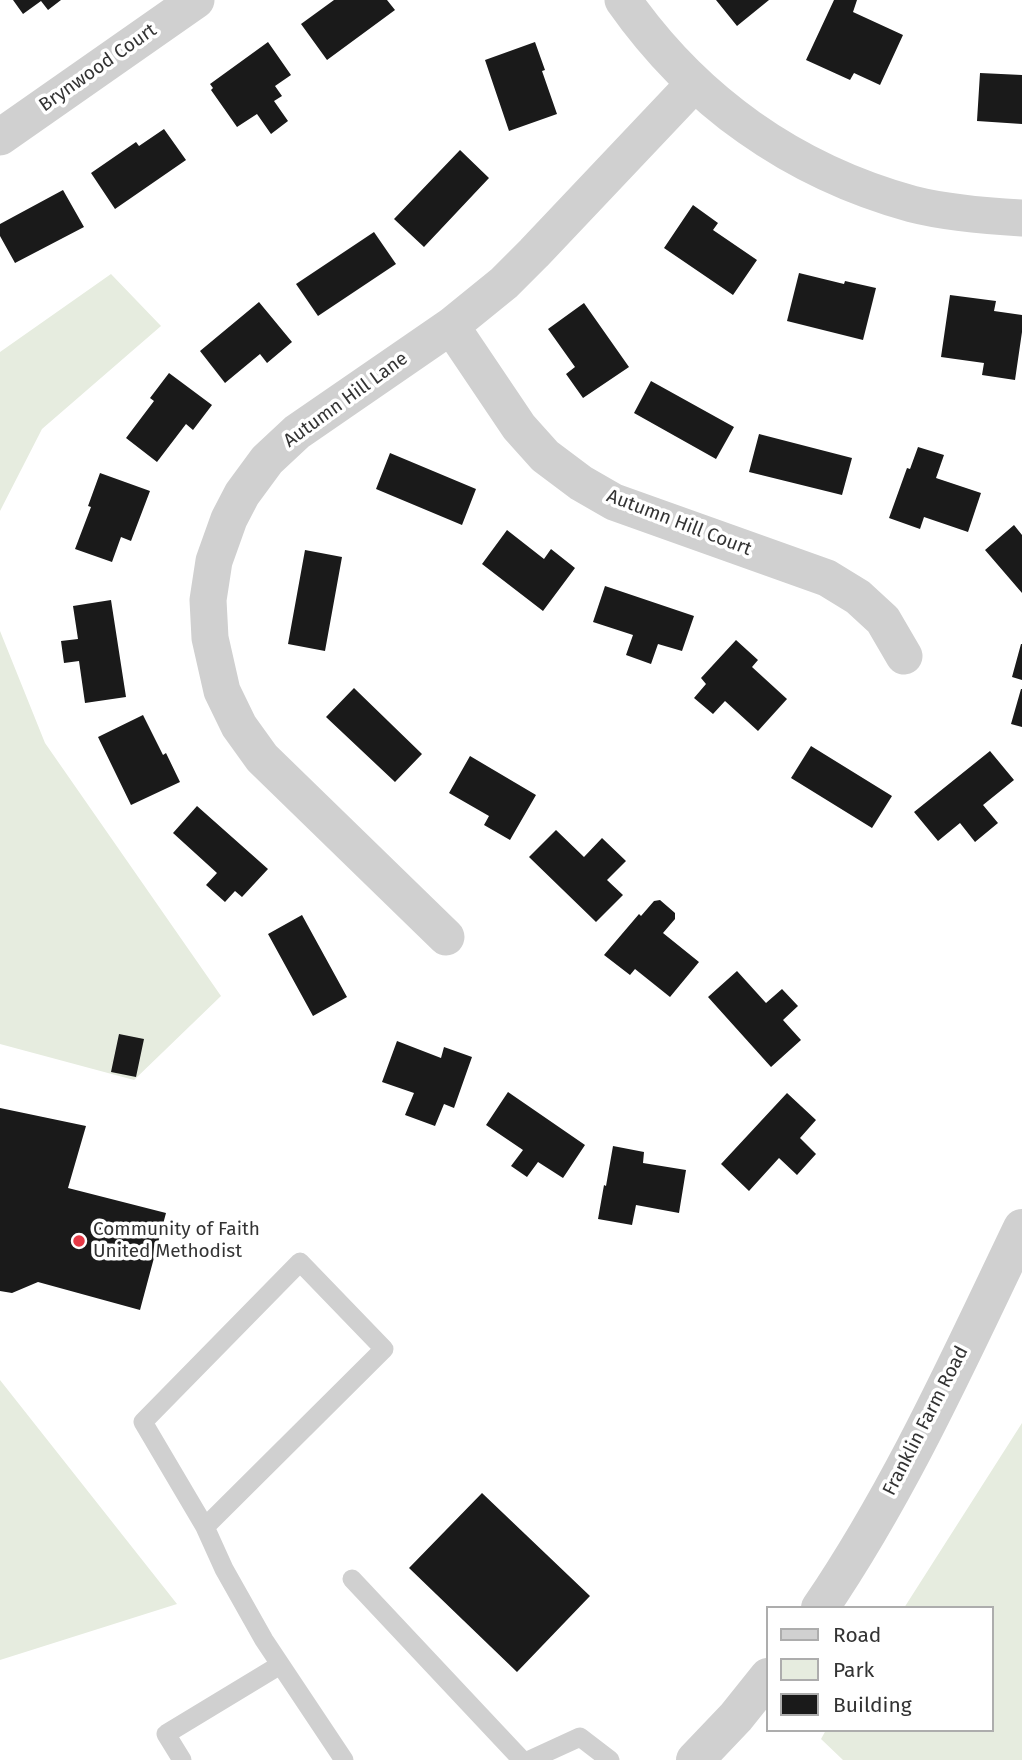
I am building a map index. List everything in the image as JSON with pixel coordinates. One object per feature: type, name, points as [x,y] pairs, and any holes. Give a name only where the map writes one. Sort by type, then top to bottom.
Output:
[{"type":"street","name":"Brynwood Court","points":[[0,137],[196,0]]},
{"type":"street","points":[[623,0],[640,24],[694,84],[742,124],[797,159],[854,186],[914,204],[981,215],[1022,218]]},
{"type":"street","name":"Autumn Hill Lane","points":[[446,937],[261,758],[239,726],[222,691],[210,638],[208,600],[214,561],[229,519],[242,494],[267,460],[297,432],[451,326],[504,283],[694,84]]},
{"type":"street","name":"Autumn Hill Court","points":[[451,326],[519,427],[545,456],[581,483],[614,502],[827,578],[858,597],[883,620],[904,656]]},
{"type":"street","name":"Franklin Farm Road","points":[[821,1606],[848,1567],[941,1397],[1022,1227]]},
{"type":"street","points":[[695,1760],[736,1717],[766,1680]]},
{"type":"lane","points":[[205,1527],[384,1349],[300,1262],[144,1422],[205,1527],[250,1616],[344,1760]]},
{"type":"lane","points":[[352,1579],[522,1760]]},
{"type":"lane","points":[[182,1760],[166,1734],[280,1665]]},
{"type":"lane","points":[[530,1760],[580,1737],[610,1760]]},
{"type":"green space","points":[[111,274],[161,326],[42,429],[0,511],[0,352]]},
{"type":"green space","points":[[0,631],[45,743],[221,996],[134,1080],[0,1044]]},
{"type":"green space","points":[[0,1380],[177,1604],[0,1660]]},
{"type":"green space","points":[[1022,1423],[1022,1760],[843,1760],[821,1739],[825,1732],[994,1732],[994,1606],[905,1606]]},
{"type":"building","points":[[13,0],[61,0],[48,10],[41,1],[23,14]]},
{"type":"building","points":[[334,0],[387,0],[395,10],[327,60],[301,24]]},
{"type":"building","points":[[716,0],[769,0],[737,26]]},
{"type":"building","points":[[834,0],[857,0],[853,12],[903,35],[880,85],[854,73],[850,80],[806,60]]},
{"type":"building","points":[[268,42],[291,75],[275,86],[282,96],[274,101],[288,121],[271,134],[257,114],[237,127],[211,90],[213,88],[210,84]]},
{"type":"building","points":[[535,42],[557,114],[509,131],[485,60]]},
{"type":"building","points":[[980,73],[1022,75],[1022,124],[977,121]]},
{"type":"building","points":[[164,129],[186,160],[115,209],[91,173],[136,142],[139,146]]},
{"type":"building","points":[[460,150],[489,178],[424,247],[394,219]]},
{"type":"building","points":[[63,190],[84,227],[15,263],[0,236],[0,224]]},
{"type":"building","points":[[693,205],[718,223],[713,230],[757,260],[733,295],[664,248]]},
{"type":"building","points":[[374,232],[396,264],[318,316],[296,284]]},
{"type":"building","points":[[799,273],[844,284],[845,281],[876,288],[863,340],[787,321]]},
{"type":"building","points":[[950,295],[996,301],[994,311],[1022,315],[1015,380],[982,375],[984,363],[941,357]]},
{"type":"building","points":[[259,302],[292,342],[267,363],[260,354],[225,383],[200,351]]},
{"type":"building","points":[[584,303],[629,367],[583,398],[566,374],[575,367],[548,329]]},
{"type":"building","points":[[169,373],[212,405],[193,430],[186,424],[157,462],[126,438],[154,401],[150,398]]},
{"type":"building","points":[[651,381],[734,427],[716,459],[634,413]]},
{"type":"building","points":[[759,434],[852,458],[842,495],[749,472]]},
{"type":"building","points":[[918,447],[944,455],[936,478],[981,493],[968,532],[924,517],[920,529],[889,518],[907,468],[910,469]]},
{"type":"building","points":[[390,453],[476,489],[462,525],[376,489]]},
{"type":"building","points":[[100,473],[150,491],[131,541],[121,537],[112,562],[75,549]]},
{"type":"building","points":[[1014,525],[1022,535],[1022,593],[985,550]]},
{"type":"building","points":[[507,530],[544,559],[551,549],[575,568],[543,611],[482,564]]},
{"type":"building","points":[[305,550],[342,557],[325,651],[288,644]]},
{"type":"building","points":[[605,586],[694,616],[682,651],[658,644],[651,664],[626,655],[633,635],[593,622]]},
{"type":"building","points":[[111,600],[126,697],[85,703],[79,661],[64,663],[61,641],[78,639],[73,606]]},
{"type":"building","points":[[736,640],[758,660],[752,667],[787,699],[758,731],[725,701],[713,714],[694,698],[706,684],[701,678]]},
{"type":"building","points":[[1022,644],[1022,680],[1012,677]]},
{"type":"building","points":[[354,688],[422,754],[395,782],[326,717]]},
{"type":"building","points":[[1022,689],[1022,727],[1011,724]]},
{"type":"building","points":[[143,715],[180,782],[131,805],[98,737]]},
{"type":"building","points":[[811,746],[892,796],[872,828],[791,778]]},
{"type":"building","points":[[990,751],[1014,780],[983,805],[998,823],[975,842],[960,823],[938,841],[914,812]]},
{"type":"building","points":[[470,756],[536,795],[510,840],[484,825],[489,816],[449,793]]},
{"type":"building","points":[[197,806],[268,869],[242,897],[235,891],[225,902],[206,885],[217,873],[173,833]]},
{"type":"building","points":[[556,830],[584,857],[602,838],[626,861],[607,880],[623,895],[596,922],[529,857]]},
{"type":"building","points":[[660,900],[675,913],[675,919],[663,933],[699,962],[670,997],[635,969],[630,975],[604,955],[639,914],[641,916],[654,901]]},
{"type":"building","points":[[302,915],[347,997],[313,1016],[268,934]]},
{"type":"building","points":[[737,971],[766,1003],[782,989],[798,1006],[783,1020],[801,1040],[771,1067],[708,997]]},
{"type":"building","points":[[119,1034],[144,1039],[136,1077],[111,1072]]},
{"type":"building","points":[[397,1041],[441,1058],[444,1047],[472,1057],[454,1108],[444,1104],[435,1126],[405,1115],[414,1093],[382,1082]]},
{"type":"building","points":[[508,1092],[585,1145],[563,1178],[538,1162],[527,1177],[511,1166],[523,1150],[486,1125]]},
{"type":"building","points":[[787,1093],[816,1120],[800,1138],[816,1154],[797,1175],[779,1158],[749,1191],[721,1164]]},
{"type":"building","points":[[0,1108],[86,1126],[68,1188],[166,1213],[140,1310],[38,1282],[12,1293],[0,1291]]},
{"type":"building","points":[[613,1146],[644,1152],[643,1163],[686,1170],[679,1213],[636,1205],[632,1225],[598,1219]]},
{"type":"building","points":[[482,1493],[590,1596],[517,1672],[409,1568]]},
{"type":"place","name":"Community of Faith United Methodist","points":[[79,1241]]}]
